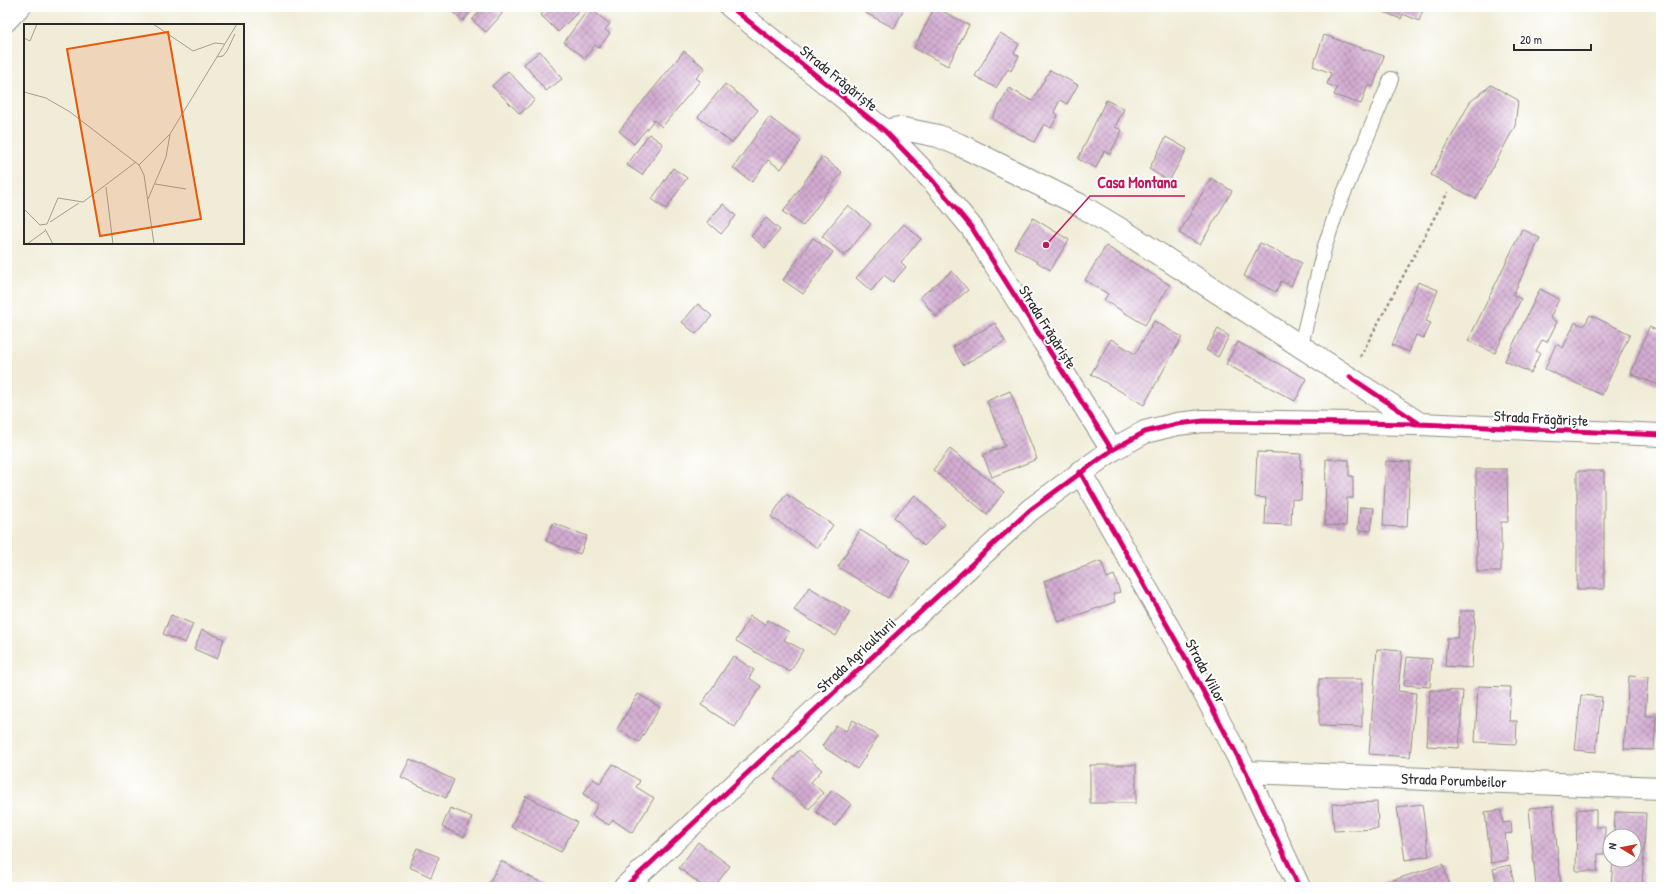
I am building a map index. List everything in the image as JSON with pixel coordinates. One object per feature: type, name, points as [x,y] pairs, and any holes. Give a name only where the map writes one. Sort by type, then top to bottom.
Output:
[{"type":"street","name":"Strada Frăgăriște","points":[[731,7],[886,131],[933,181],[972,228],[1112,450],[1145,432],[1177,424],[1204,421],[1420,424],[1661,435]]},
{"type":"street","name":"Strada Frăgăriște","points":[[886,131],[899,128],[938,136],[960,145],[1078,204],[1128,234],[1301,345],[1420,424]]},
{"type":"street","name":"Strada Agriculturii","points":[[625,887],[1030,510],[1112,450]]},
{"type":"street","name":"Strada Viilor","points":[[1080,472],[1184,655],[1246,772],[1299,887]]},
{"type":"street","name":"Strada Porumbeilor","points":[[1246,772],[1661,788]]},
{"type":"lane","points":[[7,25],[24,7]]},
{"type":"lane","points":[[1301,345],[1324,249],[1337,210],[1391,79]]},
{"type":"path","points":[[1350,377],[1448,192]]},
{"type":"building","points":[[451,7],[475,7],[463,21],[449,9]]},
{"type":"building","points":[[483,7],[494,7],[502,14],[486,32],[472,20]]},
{"type":"building","points":[[549,7],[583,7],[558,32],[541,15]]},
{"type":"building","points":[[864,7],[905,7],[894,28],[862,11]]},
{"type":"building","points":[[935,7],[969,25],[948,66],[914,48]]},
{"type":"building","points":[[1371,7],[1424,7],[1419,21],[1403,14],[1401,19]]},
{"type":"building","points":[[589,8],[610,24],[605,30],[610,33],[599,48],[595,45],[585,58],[564,42]]},
{"type":"building","points":[[1000,33],[1019,44],[1014,53],[1019,56],[1011,71],[1008,69],[996,88],[975,76]]},
{"type":"building","points":[[1324,35],[1384,56],[1373,87],[1368,85],[1361,104],[1334,95],[1337,88],[1327,84],[1331,73],[1313,66]]},
{"type":"building","points":[[540,51],[562,79],[546,91],[524,64]]},
{"type":"building","points":[[684,51],[705,68],[696,78],[700,81],[662,127],[654,120],[634,144],[619,131]]},
{"type":"building","points":[[1050,70],[1078,85],[1067,104],[1060,100],[1054,112],[1058,115],[1051,128],[1044,124],[1034,142],[992,119],[1009,88],[1032,101]]},
{"type":"building","points":[[508,71],[535,100],[520,114],[492,86]]},
{"type":"building","points":[[725,84],[758,110],[732,143],[698,117]]},
{"type":"building","points":[[1491,85],[1518,100],[1515,126],[1476,199],[1431,175],[1470,102]]},
{"type":"building","points":[[1106,100],[1124,109],[1115,127],[1122,130],[1110,154],[1104,151],[1096,168],[1078,159]]},
{"type":"building","points":[[769,117],[801,141],[781,169],[768,160],[752,182],[733,168]]},
{"type":"building","points":[[649,134],[663,144],[642,175],[627,165]]},
{"type":"building","points":[[1166,137],[1187,149],[1169,181],[1149,169]]},
{"type":"building","points":[[822,157],[842,172],[803,226],[783,212]]},
{"type":"building","points":[[673,168],[687,178],[666,209],[652,199]]},
{"type":"building","points":[[1211,178],[1232,191],[1200,245],[1179,233]]},
{"type":"building","points":[[723,204],[736,216],[721,234],[707,222]]},
{"type":"building","points":[[848,205],[871,224],[844,256],[822,236]]},
{"type":"building","points":[[766,218],[780,230],[765,248],[751,236]]},
{"type":"building","points":[[1033,218],[1069,240],[1050,270],[1014,248]]},
{"type":"building","points":[[904,224],[921,239],[901,262],[906,267],[893,282],[884,275],[871,291],[856,278]]},
{"type":"building","points":[[1522,229],[1540,238],[1513,295],[1521,299],[1495,353],[1468,341]]},
{"type":"building","points":[[813,238],[833,252],[803,294],[783,280]]},
{"type":"building","points":[[1260,243],[1302,263],[1291,286],[1281,281],[1276,292],[1244,276]]},
{"type":"building","points":[[1106,246],[1170,285],[1145,325],[1104,300],[1108,294],[1085,280]]},
{"type":"building","points":[[952,271],[968,290],[936,317],[920,297]]},
{"type":"building","points":[[1418,282],[1438,290],[1426,321],[1431,323],[1424,338],[1416,335],[1409,352],[1392,345]]},
{"type":"building","points":[[1540,289],[1559,299],[1550,318],[1557,322],[1547,342],[1542,340],[1536,351],[1540,353],[1531,373],[1505,361]]},
{"type":"building","points":[[698,304],[712,316],[696,334],[682,322]]},
{"type":"building","points":[[1590,315],[1630,334],[1602,395],[1545,369],[1556,344],[1563,348],[1575,322],[1584,326]]},
{"type":"building","points":[[1154,321],[1182,337],[1144,405],[1091,374],[1111,339],[1135,354]]},
{"type":"building","points":[[995,323],[1005,341],[963,365],[953,347]]},
{"type":"building","points":[[1649,327],[1661,332],[1661,386],[1631,374]]},
{"type":"building","points":[[1218,329],[1229,336],[1218,357],[1206,350]]},
{"type":"building","points":[[1238,342],[1307,379],[1295,401],[1226,364]]},
{"type":"building","points":[[1010,391],[1037,459],[992,477],[983,455],[1005,446],[987,401]]},
{"type":"building","points":[[950,449],[1004,492],[987,514],[933,470]]},
{"type":"building","points":[[1257,452],[1301,454],[1301,500],[1292,499],[1291,525],[1265,524],[1266,498],[1255,497]]},
{"type":"building","points":[[1326,459],[1349,460],[1349,476],[1353,476],[1353,498],[1347,498],[1346,526],[1325,525]]},
{"type":"building","points":[[1386,461],[1410,462],[1407,527],[1383,526]]},
{"type":"building","points":[[1476,469],[1507,469],[1508,522],[1501,522],[1501,572],[1477,572]]},
{"type":"building","points":[[1577,471],[1604,471],[1604,589],[1577,589]]},
{"type":"building","points":[[786,494],[833,525],[818,548],[771,517]]},
{"type":"building","points":[[915,495],[945,524],[924,546],[894,517]]},
{"type":"building","points":[[1360,507],[1374,508],[1371,531],[1358,530]]},
{"type":"building","points":[[553,523],[587,536],[580,554],[546,541]]},
{"type":"building","points":[[860,530],[910,561],[888,598],[838,567]]},
{"type":"building","points":[[1101,561],[1107,578],[1114,575],[1120,592],[1113,594],[1115,602],[1058,622],[1044,581]]},
{"type":"building","points":[[809,587],[850,612],[836,636],[794,610]]},
{"type":"building","points":[[1460,611],[1475,611],[1472,668],[1445,666],[1447,638],[1458,638]]},
{"type":"building","points":[[171,615],[193,624],[185,643],[163,634]]},
{"type":"building","points":[[750,616],[765,625],[768,620],[789,632],[784,640],[803,650],[790,672],[736,641]]},
{"type":"building","points":[[202,630],[224,639],[217,659],[194,649]]},
{"type":"building","points":[[1377,649],[1402,651],[1398,691],[1416,693],[1410,757],[1369,754]]},
{"type":"building","points":[[733,656],[754,670],[749,678],[761,686],[735,727],[701,705]]},
{"type":"building","points":[[1407,657],[1432,659],[1430,687],[1404,685]]},
{"type":"building","points":[[1629,676],[1648,677],[1645,716],[1656,716],[1654,750],[1624,749]]},
{"type":"building","points":[[1319,679],[1362,679],[1362,727],[1319,726]]},
{"type":"building","points":[[1478,686],[1511,687],[1509,721],[1517,721],[1516,744],[1475,742]]},
{"type":"building","points":[[1430,690],[1463,691],[1459,748],[1427,746]]},
{"type":"building","points":[[638,694],[660,707],[639,742],[617,729]]},
{"type":"building","points":[[1581,695],[1602,697],[1596,752],[1575,750]]},
{"type":"building","points":[[853,720],[878,736],[857,769],[822,746],[836,725],[846,731]]},
{"type":"building","points":[[799,750],[822,770],[811,782],[823,793],[809,809],[774,778]]},
{"type":"building","points":[[410,759],[454,780],[446,798],[401,777]]},
{"type":"building","points":[[613,764],[640,781],[636,787],[654,798],[632,833],[613,820],[609,825],[592,815],[598,804],[583,794],[593,779],[600,783]]},
{"type":"building","points":[[1090,765],[1136,765],[1136,803],[1090,803]]},
{"type":"building","points":[[832,790],[851,804],[835,826],[816,812]]},
{"type":"building","points":[[526,796],[577,822],[561,852],[511,827]]},
{"type":"building","points":[[1377,802],[1378,829],[1334,831],[1332,804]]},
{"type":"building","points":[[1422,804],[1429,856],[1405,860],[1397,807]]},
{"type":"building","points":[[1553,806],[1561,887],[1536,887],[1529,808]]},
{"type":"building","points":[[450,808],[472,817],[464,837],[442,827]]},
{"type":"building","points":[[1577,809],[1596,810],[1596,827],[1605,827],[1602,828],[1602,854],[1598,854],[1597,871],[1576,871]]},
{"type":"building","points":[[1501,810],[1503,823],[1511,822],[1512,833],[1505,834],[1508,860],[1491,863],[1485,812]]},
{"type":"building","points":[[1615,812],[1646,813],[1642,887],[1611,887],[1612,868],[1642,868],[1642,828],[1614,828]]},
{"type":"building","points":[[698,842],[730,866],[714,887],[704,887],[679,868]]},
{"type":"building","points":[[417,848],[439,857],[431,877],[409,867]]},
{"type":"building","points":[[501,861],[547,886],[487,887]]},
{"type":"building","points":[[1443,864],[1450,886],[1378,887],[1378,885]]},
{"type":"building","points":[[1510,865],[1515,887],[1498,887],[1493,869]]},
{"type":"cycle path","points":[[731,7],[885,131],[933,181],[972,228],[1112,450]]},
{"type":"cycle path","points":[[1350,377],[1420,424]]},
{"type":"cycle path","points":[[625,887],[1030,510],[1112,450],[1145,432],[1177,424],[1204,421],[1420,424],[1661,435]]},
{"type":"cycle path","points":[[1080,472],[1184,655],[1246,772],[1299,887]]},
{"type":"place","name":"Casa Montana","points":[[1046,245]]}]
